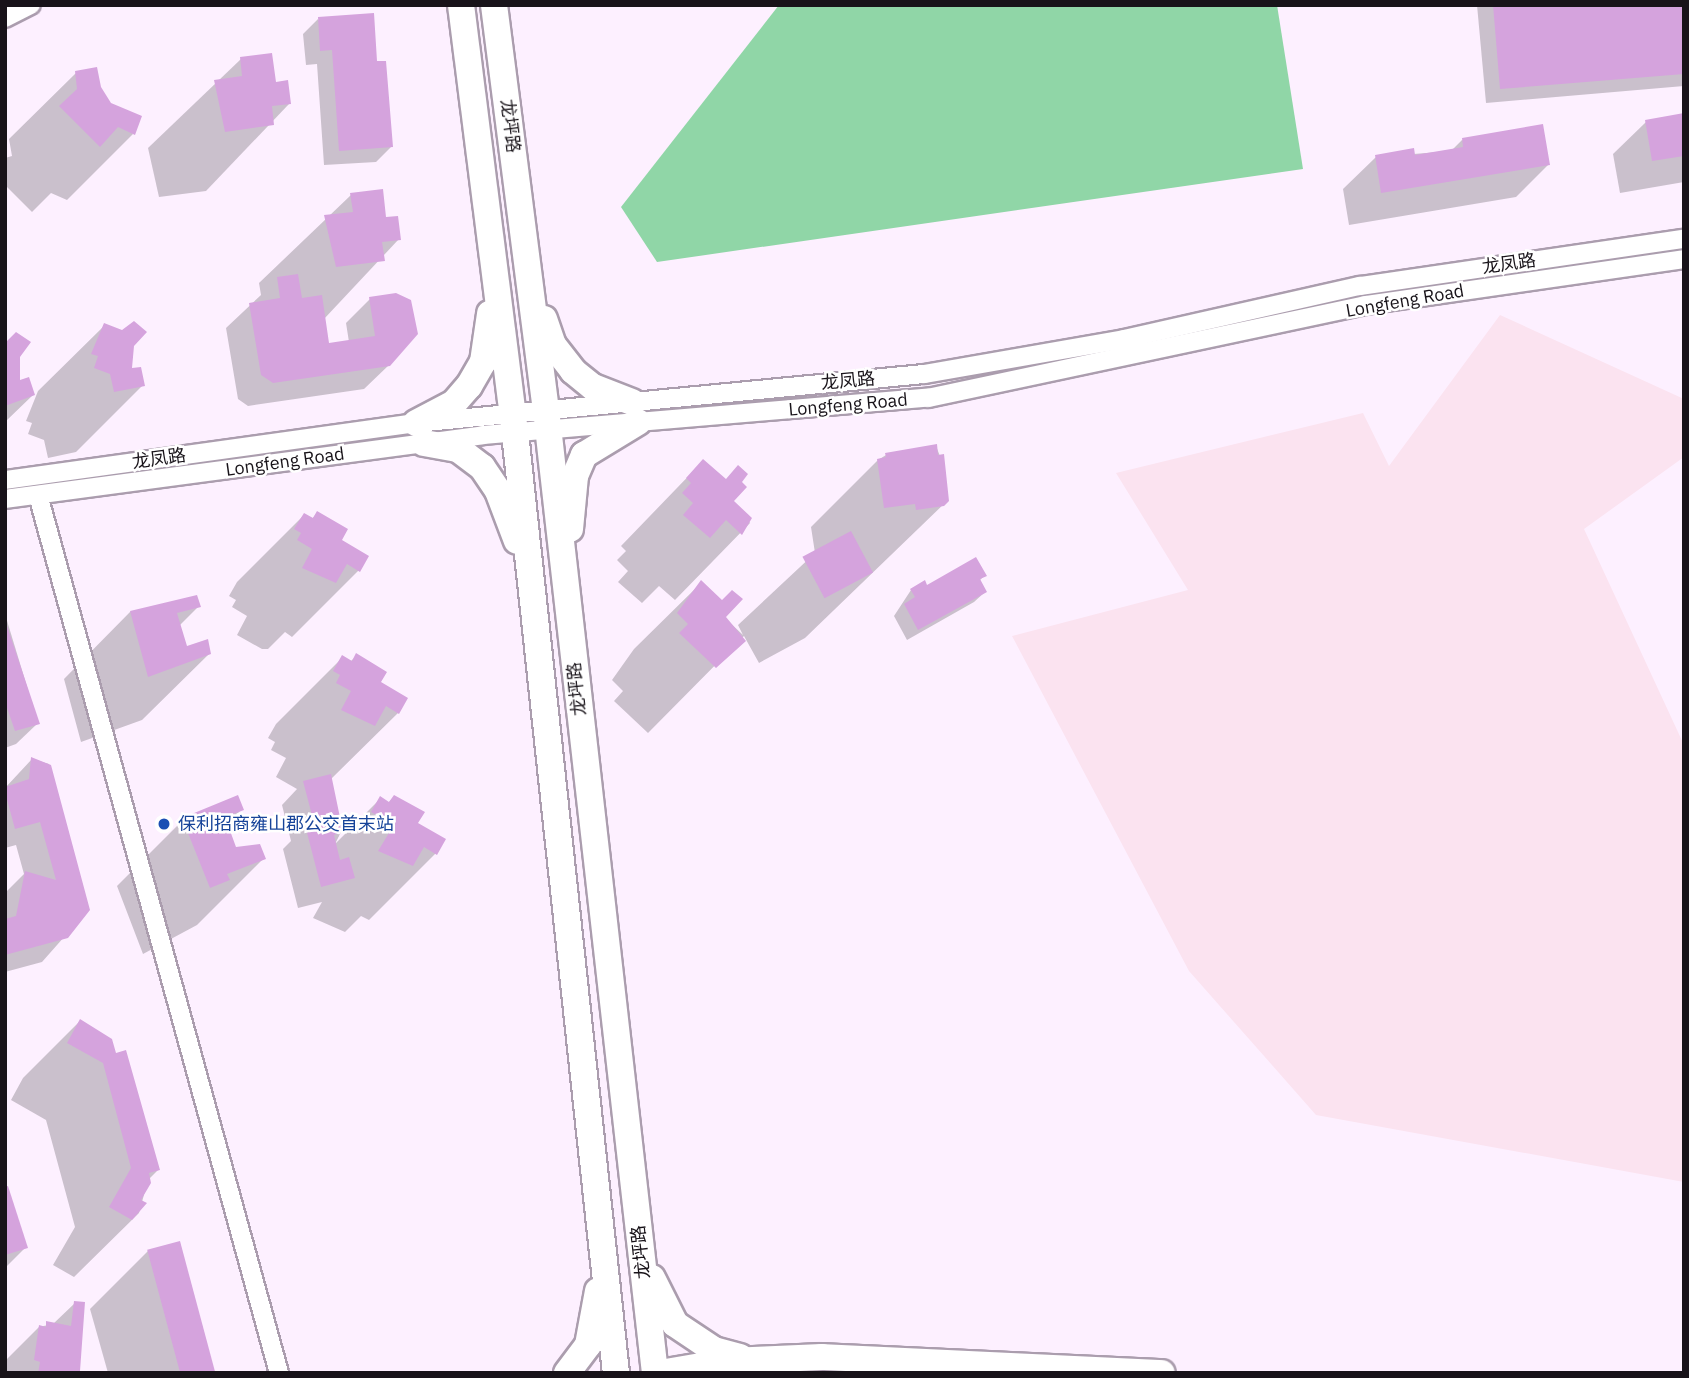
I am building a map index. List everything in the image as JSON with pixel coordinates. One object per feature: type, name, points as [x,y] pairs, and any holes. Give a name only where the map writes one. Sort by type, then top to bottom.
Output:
[{"type":"main road","name":"龙坪路","points":[[460,5],[513,423],[616,1373]]},
{"type":"main road","name":"龙坪路","points":[[494,5],[530,276],[640,1240],[658,1373]]},
{"type":"main road","points":[[530,276],[553,345],[573,371],[593,387],[635,412],[584,455],[575,476],[565,576]]},
{"type":"main road","points":[[495,284],[483,362],[469,386],[454,404],[420,433],[458,449],[482,467],[498,491],[531,582]]},
{"type":"main road","points":[[640,1240],[659,1296],[675,1324],[715,1350],[748,1359]]},
{"type":"main road","points":[[567,1373],[588,1345],[597,1312],[602,1244]]},
{"type":"main road","points":[[658,1373],[748,1359],[822,1357],[1162,1373]]},
{"type":"street","points":[[5,18],[32,5]]},
{"type":"street","name":"龙凤路","points":[[635,412],[924,374],[1138,336],[1360,286],[1684,239]]},
{"type":"street","name":"Longfeng Road","points":[[513,423],[635,412],[928,398],[1365,305],[1684,259]]},
{"type":"street","name":"龙凤路","points":[[5,480],[513,423]]},
{"type":"street","name":"Longfeng Road","points":[[5,499],[420,433]]},
{"type":"street","points":[[38,495],[278,1373]]},
{"type":"shaded area","points":[[1500,315],[1684,399],[1684,457],[1584,529],[1684,745],[1684,1182],[1316,1115],[1189,971],[1012,636],[1188,590],[1116,473],[1363,413],[1389,466]]},
{"type":"green space","points":[[779,5],[1277,5],[1303,169],[657,262],[621,207]]},
{"type":"building","points":[[1493,5],[1684,5],[1684,74],[1500,89]]},
{"type":"building","points":[[374,13],[377,61],[386,61],[393,147],[339,151],[332,50],[320,51],[318,17]]},
{"type":"building","points":[[272,53],[276,82],[288,80],[291,104],[272,106],[274,125],[225,132],[214,80],[242,76],[240,57]]},
{"type":"building","points":[[97,67],[101,87],[111,103],[142,116],[135,135],[118,127],[100,147],[59,106],[77,89],[75,71]]},
{"type":"building","points":[[1684,113],[1684,156],[1652,161],[1645,120]]},
{"type":"building","points":[[1543,124],[1550,165],[1381,193],[1375,155],[1414,148],[1415,155],[1463,147],[1462,138]]},
{"type":"building","points":[[383,189],[386,217],[398,216],[401,240],[382,242],[385,261],[336,267],[324,215],[353,212],[350,193]]},
{"type":"building","points":[[298,274],[302,298],[322,295],[329,343],[375,336],[369,297],[396,293],[411,300],[418,334],[390,366],[273,383],[261,375],[249,303],[280,298],[277,277]]},
{"type":"building","points":[[134,321],[147,332],[134,346],[132,368],[141,367],[145,386],[114,392],[110,374],[94,368],[98,356],[91,354],[104,323],[122,330]]},
{"type":"building","points":[[16,332],[31,342],[20,357],[20,380],[29,377],[35,395],[5,406],[5,343]]},
{"type":"building","points":[[937,444],[938,455],[944,454],[949,501],[944,506],[916,510],[915,504],[884,508],[877,459],[886,457],[885,453]]},
{"type":"building","points":[[703,459],[726,479],[738,465],[748,474],[742,482],[747,487],[734,501],[752,518],[742,535],[726,520],[710,538],[683,515],[693,503],[682,493],[691,483],[686,478]]},
{"type":"building","points":[[317,511],[348,529],[342,540],[369,556],[360,572],[347,564],[336,583],[302,568],[312,549],[297,540],[301,533],[294,529],[304,513],[313,518]]},
{"type":"building","points":[[851,531],[873,572],[825,598],[802,557]]},
{"type":"building","points":[[976,557],[987,576],[980,579],[987,592],[918,630],[904,604],[915,597],[910,589],[925,580],[927,585]]},
{"type":"building","points":[[701,580],[722,600],[732,590],[743,599],[726,617],[746,641],[716,668],[679,633],[688,624],[677,613]]},
{"type":"building","points":[[197,595],[201,607],[177,613],[187,646],[208,639],[211,654],[148,677],[130,611]]},
{"type":"building","points":[[5,620],[40,724],[15,731],[5,702]]},
{"type":"building","points":[[356,653],[387,672],[381,682],[408,698],[399,714],[386,706],[375,726],[341,710],[351,691],[336,683],[340,675],[333,671],[342,655],[352,661]]},
{"type":"building","points":[[31,757],[51,765],[90,910],[68,938],[5,955],[5,919],[16,916],[25,871],[56,880],[40,822],[15,829],[5,792],[5,787],[29,779]]},
{"type":"building","points":[[331,774],[343,832],[334,835],[340,860],[349,857],[355,878],[321,887],[305,825],[314,823],[303,781]]},
{"type":"building","points":[[238,795],[244,810],[225,817],[236,847],[260,844],[266,859],[227,874],[230,880],[210,888],[182,818]]},
{"type":"building","points":[[394,795],[425,812],[418,823],[446,839],[437,855],[424,847],[413,866],[378,851],[389,833],[374,824],[378,816],[371,812],[380,796],[389,802]]},
{"type":"building","points":[[80,1019],[112,1039],[116,1053],[126,1050],[160,1170],[149,1173],[151,1183],[141,1200],[147,1203],[132,1220],[109,1207],[131,1168],[103,1063],[67,1043]]},
{"type":"building","points":[[8,1186],[28,1248],[5,1255],[5,1187]]},
{"type":"building","points":[[180,1241],[215,1373],[180,1373],[147,1250]]},
{"type":"building","points":[[74,1301],[85,1302],[80,1371],[38,1373],[40,1362],[34,1360],[39,1325],[46,1327],[46,1321],[71,1326]]},
{"type":"place","name":"保利招商雍山郡公交首末站","points":[[164,824]]}]
